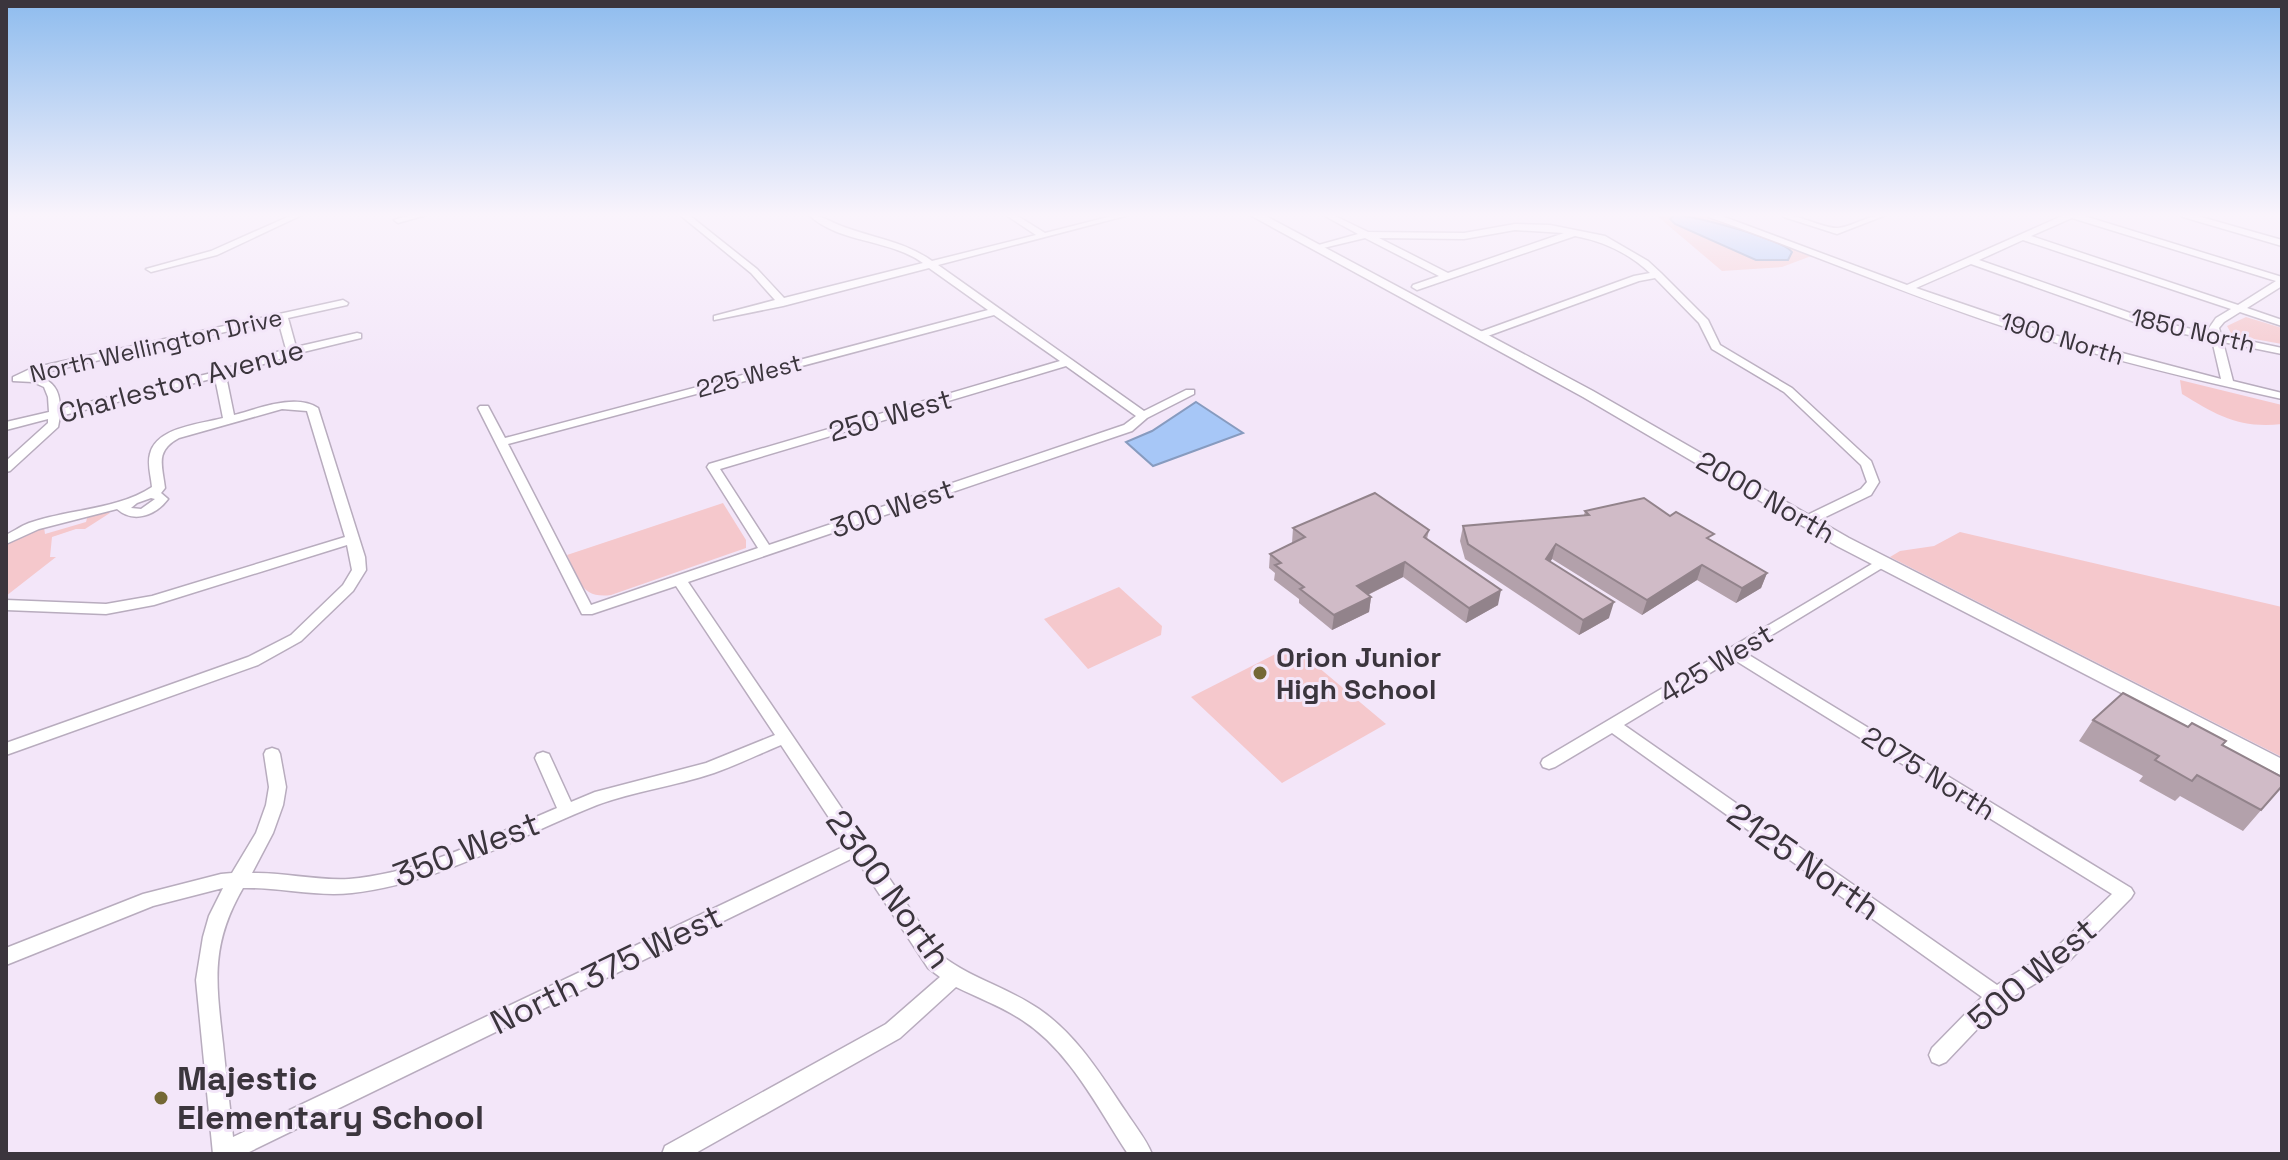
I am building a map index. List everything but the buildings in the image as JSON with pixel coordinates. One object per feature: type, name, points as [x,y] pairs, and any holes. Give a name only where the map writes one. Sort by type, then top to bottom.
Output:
[{"type":"street","points":[[752,269],[783,303]]},
{"type":"street","points":[[718,318],[921,269]]},
{"type":"street","points":[[938,269],[1143,416]]},
{"type":"street","name":"2000 North","points":[[1358,269],[1481,335],[1806,521],[2282,768]]},
{"type":"street","points":[[1433,269],[1448,277]]},
{"type":"street","points":[[1417,287],[1470,269]]},
{"type":"street","points":[[1650,269],[1700,315],[1716,347],[1788,390],[1867,464],[1873,482],[1866,492],[1806,521]]},
{"type":"street","name":"1900 North","points":[[1858,269],[2049,337],[2282,396]]},
{"type":"street","points":[[1909,288],[1950,269]]},
{"type":"street","name":"1850 North","points":[[1996,269],[2147,323],[2282,351]]},
{"type":"street","points":[[2120,269],[2282,323]]},
{"type":"street","points":[[2244,269],[2282,281]]},
{"type":"street","points":[[1481,335],[1637,278],[1658,275]]},
{"type":"street","points":[[2228,384],[2214,328],[2282,281]]},
{"type":"street","name":"North Wellington Drive","points":[[54,414],[55,393],[51,386],[32,378],[17,379],[32,371],[343,303]]},
{"type":"street","name":"225 West","points":[[502,442],[996,311]]},
{"type":"street","points":[[283,318],[292,351]]},
{"type":"street","name":"Charleston Avenue","points":[[6,426],[220,374],[292,351],[357,336]]},
{"type":"street","name":"250 West","points":[[766,550],[713,467],[1066,363]]},
{"type":"street","points":[[220,374],[229,420]]},
{"type":"street","name":"300 West","points":[[502,442],[587,611],[1128,428],[1143,416],[1190,392]]},
{"type":"street","points":[[6,540],[34,526],[127,503],[123,509],[127,513],[146,511],[162,499],[150,494],[159,488],[155,449],[159,443],[175,435],[282,406],[300,406],[312,408],[359,570],[348,588],[296,638],[253,661],[6,749]]},
{"type":"street","points":[[484,408],[502,442]]},
{"type":"street","points":[[6,468],[54,424],[54,414]]},
{"type":"street","points":[[6,605],[106,609],[154,600],[352,539]]},
{"type":"street","name":"425 West","points":[[1549,763],[1882,562]]},
{"type":"street","name":"2300 North","points":[[679,579],[935,962],[953,977],[1030,1013],[1050,1029],[1068,1048],[1141,1154]]},
{"type":"street","name":"2075 North","points":[[1733,652],[2125,893]]},
{"type":"street","name":"2125 North","points":[[1612,725],[1996,996]]},
{"type":"street","name":"350 West","points":[[6,957],[150,899],[221,881],[350,886],[402,877],[448,862],[566,810],[710,768],[783,738]]},
{"type":"street","points":[[224,1154],[206,980],[207,958],[227,898],[251,863],[277,791],[272,754]]},
{"type":"street","points":[[543,758],[566,810]]},
{"type":"street","name":"North 375 West","points":[[224,1154],[858,848]]},
{"type":"street","name":"500 West","points":[[1939,1055],[1996,996],[2063,954],[2125,893]]},
{"type":"street","points":[[673,1154],[893,1031],[953,977]]},
{"type":"shaded area","points":[[2246,317],[2282,328],[2282,344],[2232,335],[2227,326]]},
{"type":"shaded area","points":[[2180,380],[2282,405],[2282,424],[2253,424],[2229,419],[2182,394]]},
{"type":"shaded area","points":[[723,503],[746,540],[746,548],[611,595],[593,594],[582,586],[567,555]]},
{"type":"shaded area","points":[[110,513],[85,529],[52,537],[50,557],[56,557],[6,596],[6,544],[44,527],[45,534],[86,522],[88,515]]},
{"type":"shaded area","points":[[1960,532],[2282,607],[2282,757],[1890,557],[1900,551],[1934,546]]},
{"type":"shaded area","points":[[1119,587],[1162,626],[1161,635],[1088,669],[1044,619]]},
{"type":"shaded area","points":[[1285,649],[1299,651],[1386,724],[1282,783],[1191,697]]},
{"type":"water","points":[[1196,402],[1243,433],[1153,466],[1126,442],[1152,431]]},
{"type":"place","name":"Orion Junior High School","points":[[1260,673]]},
{"type":"place","name":"Majestic Elementary School","points":[[161,1098]]}]
